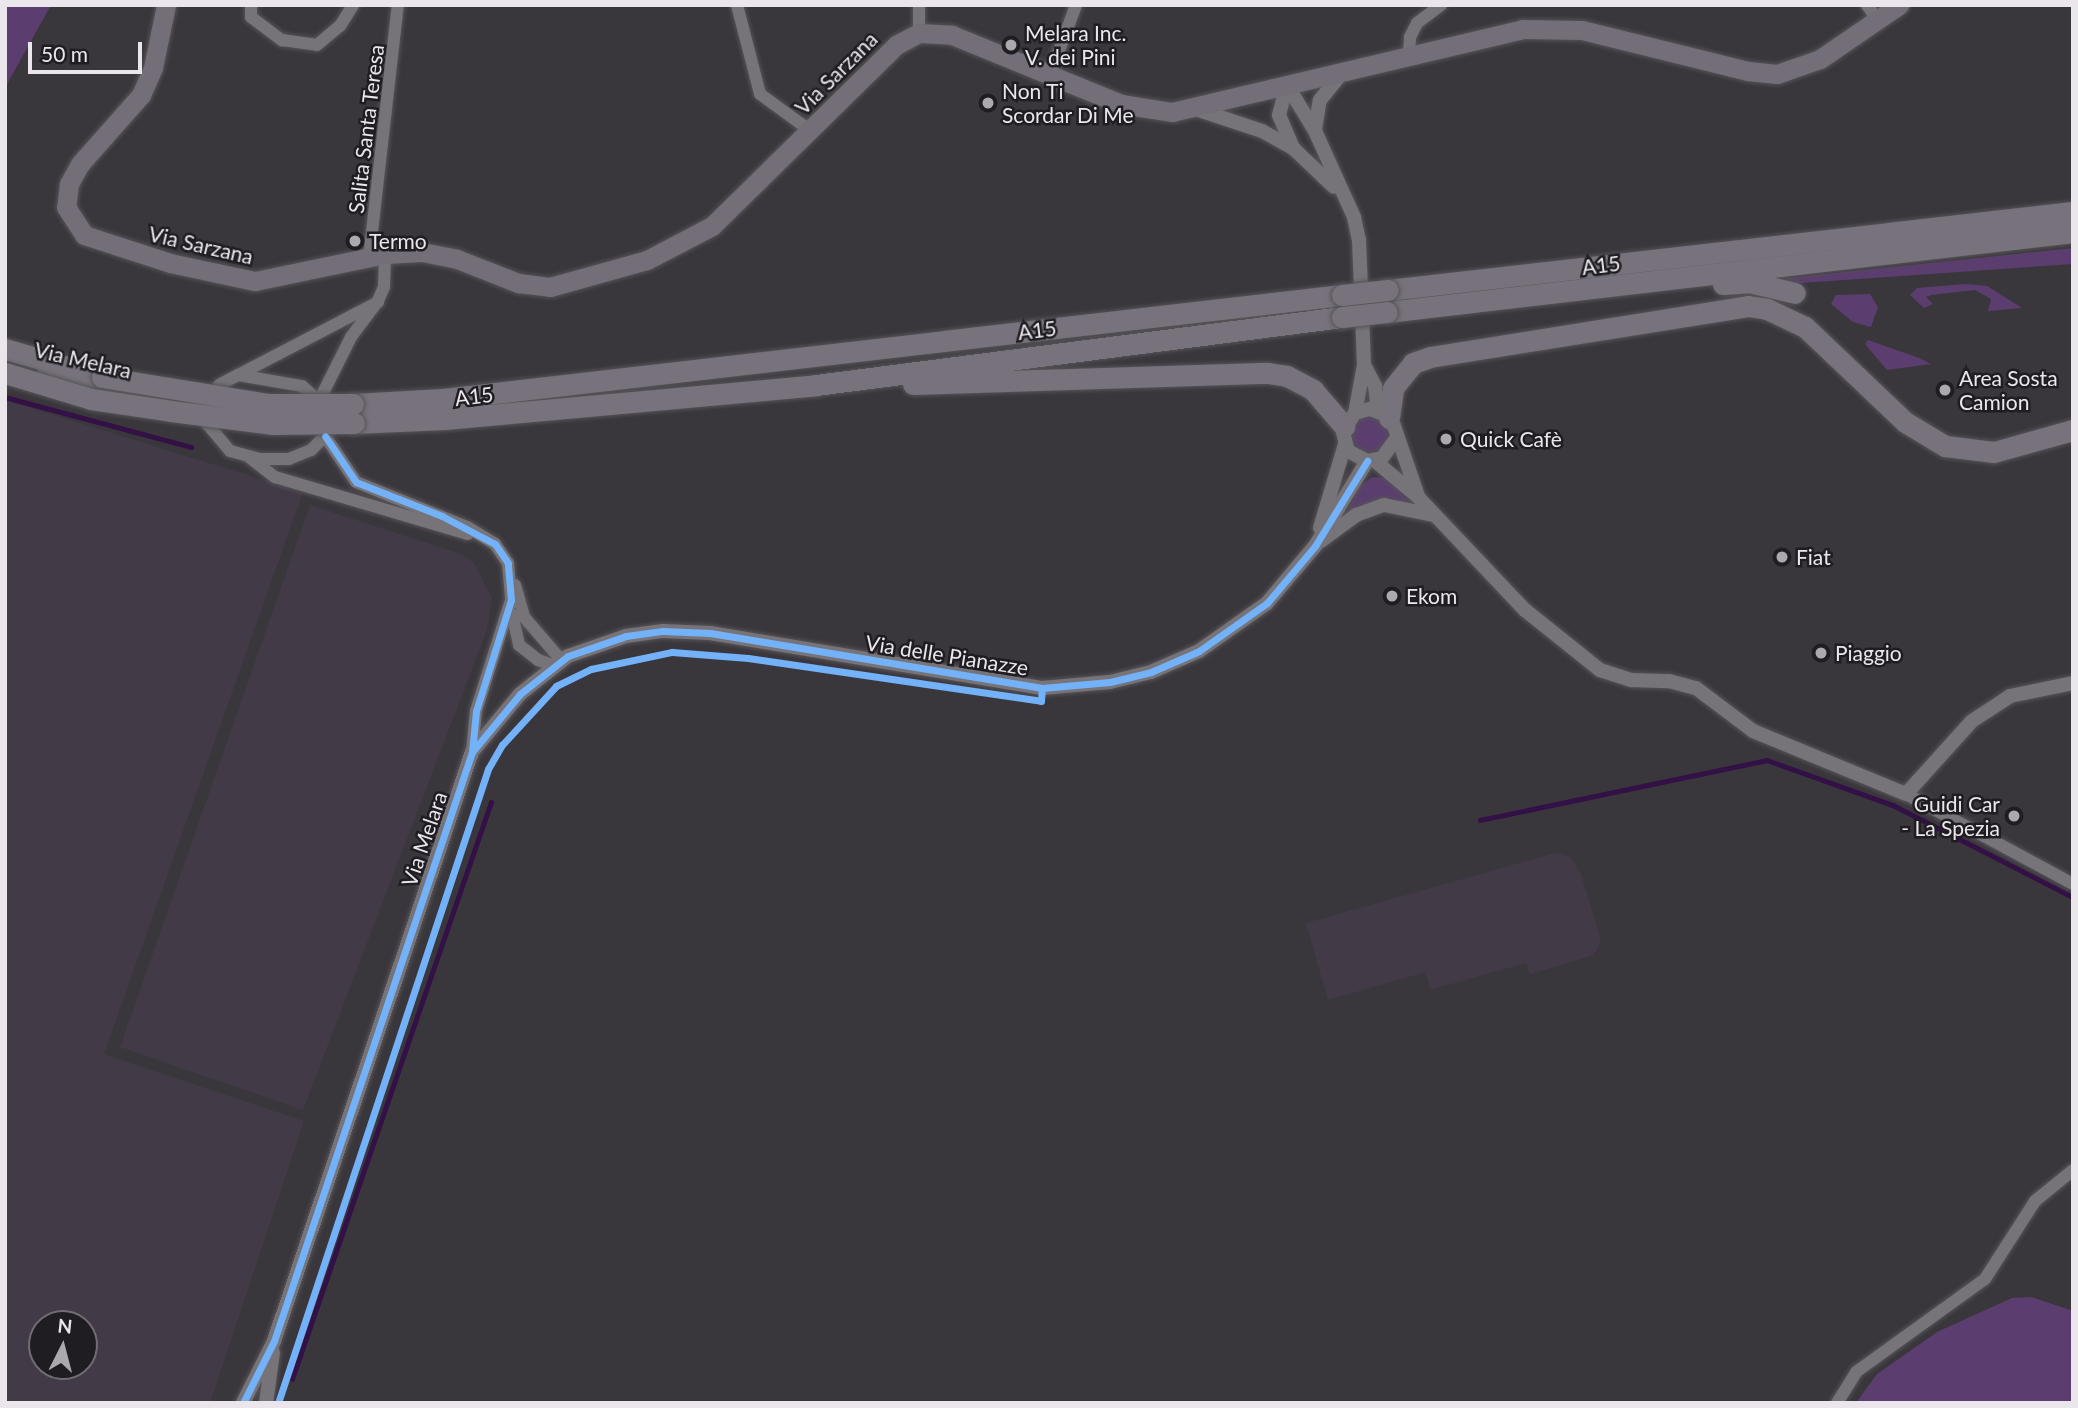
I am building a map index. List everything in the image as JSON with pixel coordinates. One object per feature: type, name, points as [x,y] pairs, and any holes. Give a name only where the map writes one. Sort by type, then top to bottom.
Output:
[{"type":"highway","name":"A15","points":[[444,409],[1342,295],[2073,212]]},
{"type":"highway","name":"A15","points":[[5,373],[91,398],[273,424],[353,413],[816,386],[1342,317],[2073,232]]},
{"type":"highway","points":[[1557,291],[1612,296],[1749,282],[1795,293]]},
{"type":"highway","points":[[1384,414],[1393,388],[1413,363],[1430,357],[1748,306],[1768,309],[1805,327],[1905,422],[1945,446],[1994,452],[2073,430]]},
{"type":"highway","name":"A15","points":[[5,349],[102,377],[270,404],[353,413]]},
{"type":"highway","points":[[816,386],[1268,373],[1287,376],[1313,390],[1348,428]]},
{"type":"main road","name":"Via Sarzana","points":[[166,5],[153,68],[141,95],[80,163],[69,184],[66,207],[73,222],[84,235],[109,245],[255,281],[377,256],[422,252],[457,259],[518,283],[550,288],[601,276],[686,243],[712,226],[896,45],[919,33]]},
{"type":"main road","points":[[919,33],[952,35],[1131,107],[1162,112],[1196,109],[1409,53],[1522,29],[1553,27],[1611,36],[1748,71],[1777,74],[1820,59],[1872,12],[1899,5]]},
{"type":"street","name":"Salita Santa Teresa","points":[[251,5],[251,17],[282,40],[317,45],[340,26],[353,5]]},
{"type":"street","name":"Salita Santa Teresa","points":[[378,301],[384,287],[377,256],[398,5]]},
{"type":"street","points":[[737,5],[760,94],[811,131]]},
{"type":"street","points":[[919,5],[919,33]]},
{"type":"street","points":[[1050,75],[1076,5]]},
{"type":"street","points":[[1409,53],[1409,37],[1417,23],[1441,5]]},
{"type":"street","points":[[1315,131],[1320,100],[1346,69]]},
{"type":"street","name":"Via delle Pianazze","points":[[1287,85],[1315,131],[1359,240],[1364,365],[1315,546]]},
{"type":"street","name":"Via delle Pianazze","points":[[1287,85],[1279,115],[1294,149]]},
{"type":"street","name":"Via delle Pianazze","points":[[1196,109],[1262,131],[1294,149],[1343,195]]},
{"type":"street","points":[[238,375],[302,386],[330,411],[325,436],[311,450],[289,459],[230,451],[208,425],[219,385],[378,301]]},
{"type":"street","points":[[318,401],[351,337],[378,301]]},
{"type":"street","name":"Via Melara","points":[[5,362],[152,397],[177,405],[208,425]]},
{"type":"street","name":"Via delle Pianazze","points":[[1364,365],[1384,414]]},
{"type":"street","name":"Via Melara","points":[[152,397],[219,385]]},
{"type":"street","points":[[1418,497],[1384,414],[1348,428],[1353,456],[1371,461],[1418,497],[1525,610],[1600,670],[1631,680],[1669,681],[1696,688],[1753,731],[1906,794],[2073,884]]},
{"type":"street","points":[[325,436],[356,482],[442,516],[483,538],[502,553],[511,572],[524,617],[559,663]]},
{"type":"street","points":[[1371,461],[1388,453],[1395,440]]},
{"type":"street","points":[[246,455],[286,480],[483,538]]},
{"type":"street","name":"Via delle Pianazze","points":[[472,752],[520,694],[559,663],[626,636],[663,631],[710,633],[990,682],[1042,688],[1110,682],[1175,662],[1230,632],[1267,603],[1315,546],[1371,461]]},
{"type":"street","name":"Via delle Pianazze","points":[[1315,546],[1356,515],[1384,505],[1435,516]]},
{"type":"street","name":"Via Melara","points":[[274,1341],[472,752],[476,711],[510,600],[511,572]]},
{"type":"street","points":[[510,600],[519,645],[538,660],[559,663]]},
{"type":"street","points":[[1906,794],[1972,721],[2010,695],[2073,683]]},
{"type":"street","points":[[1837,1403],[1856,1372],[1984,1279],[2035,1201],[2073,1170]]},
{"type":"street","points":[[243,1403],[274,1341]]},
{"type":"street","points":[[266,1403],[274,1341]]},
{"type":"shaded area","points":[[5,5],[51,5],[6,86],[5,86]]},
{"type":"shaded area","points":[[2073,248],[2073,264],[1787,284],[1787,278]]},
{"type":"shaded area","points":[[1965,284],[1987,286],[2022,308],[1988,311],[1991,299],[1975,290],[1931,295],[1926,297],[1933,304],[1924,308],[1910,295],[1917,288]]},
{"type":"shaded area","points":[[1870,294],[1878,307],[1871,327],[1853,322],[1831,304],[1836,295]]},
{"type":"shaded area","points":[[1868,340],[1931,364],[1887,370],[1865,344]]},
{"type":"shaded area","points":[[5,400],[303,492],[104,1054],[304,1121],[210,1403],[5,1403]]},
{"type":"shaded area","points":[[1370,416],[1383,421],[1388,434],[1383,447],[1370,452],[1357,447],[1352,434],[1357,421]]},
{"type":"shaded area","points":[[1372,477],[1387,478],[1412,503],[1345,515],[1360,486]]},
{"type":"shaded area","points":[[310,505],[461,554],[475,564],[492,599],[487,630],[303,1110],[120,1047]]},
{"type":"shaded area","points":[[1555,853],[1570,857],[1581,874],[1601,941],[1594,955],[1530,974],[1526,963],[1430,990],[1426,972],[1328,1000],[1306,923]]},
{"type":"shaded area","points":[[2031,1297],[2073,1311],[2073,1403],[1856,1403],[1877,1374],[1937,1332],[2012,1298]]},
{"type":"waterway","points":[[5,397],[191,447]]},
{"type":"waterway","points":[[1480,820],[1767,760],[1893,805],[2073,897]]},
{"type":"waterway","points":[[292,1379],[491,802]]},
{"type":"cycle path","points":[[243,1403],[274,1341],[472,752],[476,711],[511,600],[508,563],[495,544],[442,516],[356,482],[325,436]]},
{"type":"cycle path","points":[[472,752],[520,694],[568,656],[626,636],[663,631],[710,633],[1042,688],[1110,682],[1151,672],[1199,651],[1267,603],[1315,546],[1367,461]]},
{"type":"cycle path","points":[[278,1403],[488,769],[502,745],[556,686],[591,669],[672,652],[748,658],[1041,701],[1042,688]]},
{"type":"place","name":"Melara Inc. V. dei Pini","points":[[1011,45]]},
{"type":"place","name":"Non Ti Scordar Di Me","points":[[988,103]]},
{"type":"place","name":"Termo","points":[[355,241]]},
{"type":"place","name":"Area Sosta Camion","points":[[1945,390]]},
{"type":"place","name":"Quick Cafè","points":[[1446,439]]},
{"type":"place","name":"Fiat","points":[[1782,557]]},
{"type":"place","name":"Ekom","points":[[1392,596]]},
{"type":"place","name":"Piaggio","points":[[1821,653]]},
{"type":"place","name":"Guidi Car - La Spezia","points":[[2014,816]]}]
